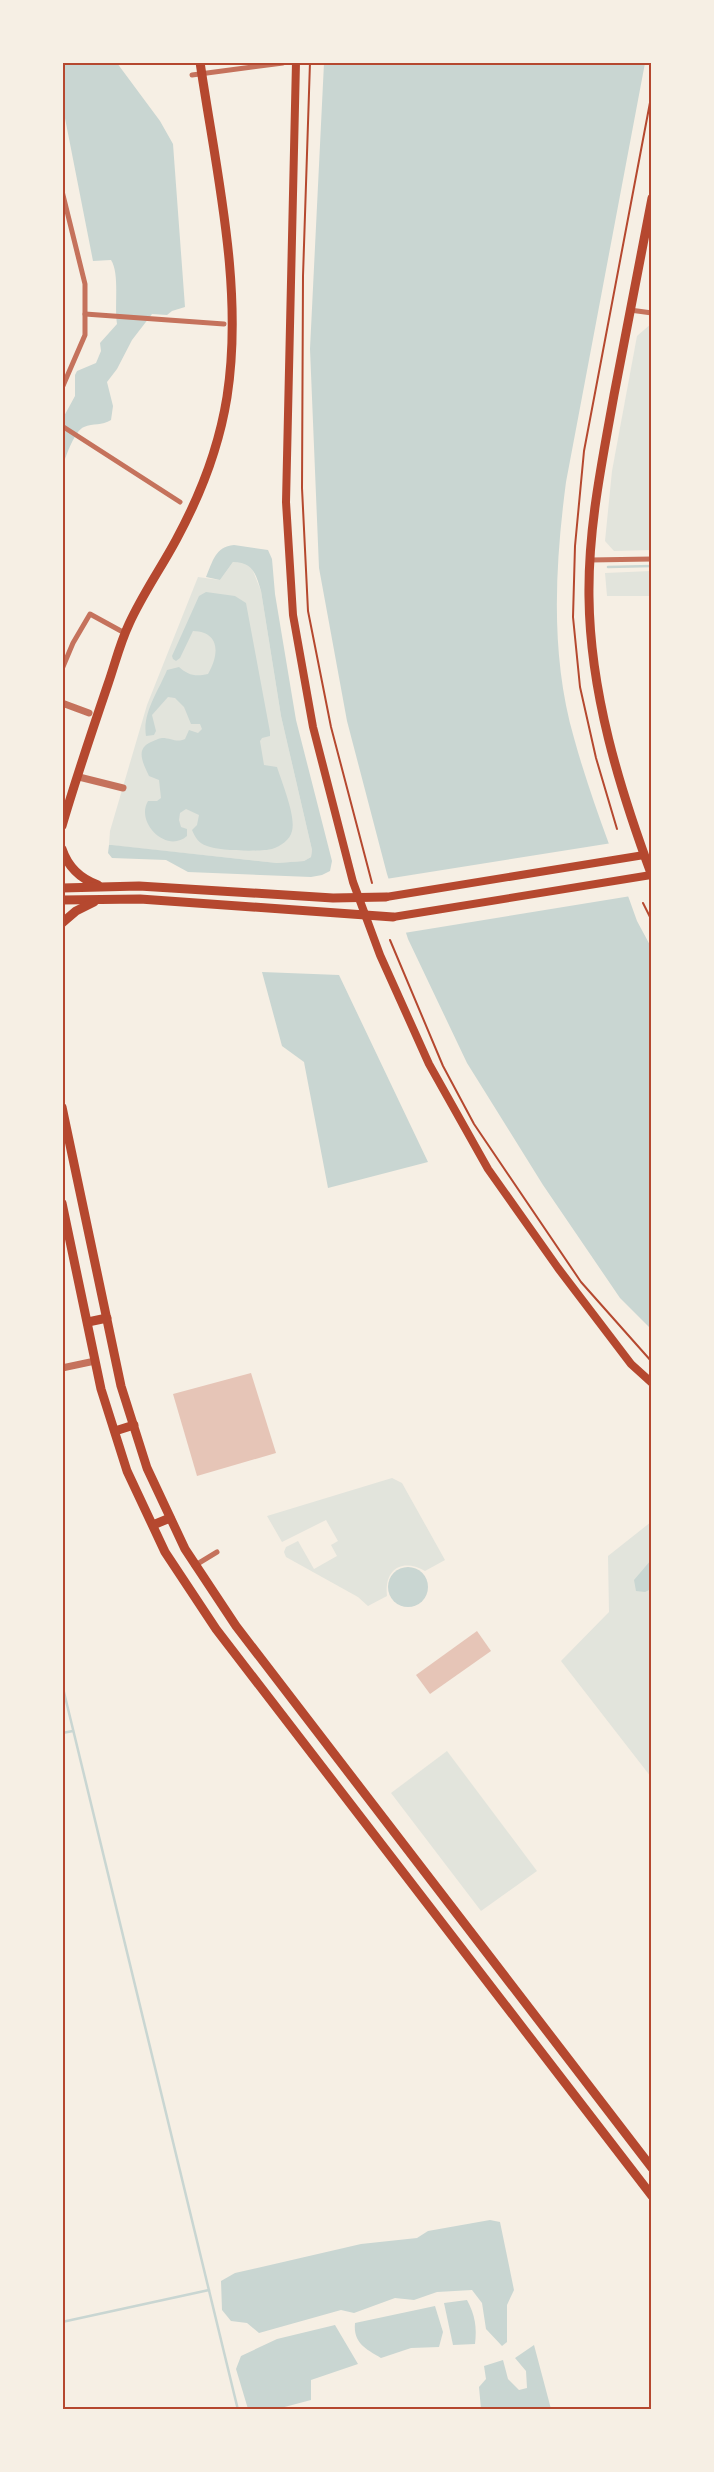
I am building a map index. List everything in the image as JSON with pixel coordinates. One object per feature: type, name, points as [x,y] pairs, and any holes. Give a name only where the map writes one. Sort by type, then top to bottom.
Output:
[{"type":"main road","points":[[62,826],[81,762],[128,624],[177,539],[198,494],[216,447],[227,398],[232,352],[233,305],[200,62]]},
{"type":"main road","points":[[296,62],[286,502],[293,615],[313,728],[359,898],[380,955],[429,1064],[488,1169],[558,1268],[620,1350],[631,1364],[652,1383]]},
{"type":"main road","points":[[62,900],[149,900],[393,917],[651,875],[632,824],[601,708],[593,653],[589,598],[590,560],[597,486],[652,198]]},
{"type":"main road","points":[[62,849],[68,862],[80,876],[106,887]]},
{"type":"main road","points":[[62,888],[139,886],[359,898],[386,897],[644,855]]},
{"type":"main road","points":[[62,923],[76,911],[107,900]]},
{"type":"main road","points":[[62,1106],[121,1386],[147,1468],[185,1549],[231,1619],[652,2168]]},
{"type":"main road","points":[[62,1203],[101,1390],[127,1471],[165,1552],[216,1629],[652,2196]]},
{"type":"main road","points":[[88,1322],[107,1318]]},
{"type":"main road","points":[[115,1431],[134,1425]]},
{"type":"main road","points":[[153,1525],[170,1518]]},
{"type":"main road","points":[[216,1629],[231,1619]]},
{"type":"main road","points":[[478,1971],[492,1960]]},
{"type":"street","points":[[192,75],[283,64]]},
{"type":"street","points":[[62,191],[84,284],[86,335],[62,388]]},
{"type":"street","points":[[630,310],[652,313]]},
{"type":"street","points":[[85,314],[224,324]]},
{"type":"street","points":[[62,426],[180,502]]},
{"type":"street","points":[[590,560],[652,559]]},
{"type":"street","points":[[62,669],[73,643],[90,614],[120,631]]},
{"type":"street","points":[[62,703],[89,713]]},
{"type":"street","points":[[79,777],[123,788]]},
{"type":"street","points":[[62,1368],[96,1361]]},
{"type":"street","points":[[194,1566],[217,1552]]},
{"type":"path","points":[[310,62],[303,276],[302,449],[308,611],[331,727],[372,883]]},
{"type":"path","points":[[642,903],[652,921]]},
{"type":"path","points":[[390,940],[443,1066],[474,1124],[582,1282],[652,1362]]},
{"type":"shaded area","points":[[67,63],[117,63],[160,121],[173,144],[185,307],[172,311],[167,315],[152,314],[132,340],[117,369],[107,382],[113,406],[111,420],[81,429],[71,444],[63,465],[63,418],[75,396],[75,375],[77,371],[96,363],[101,351],[100,343],[117,324],[114,266],[111,260],[93,261],[63,108],[63,67]]},
{"type":"shaded area","points":[[324,63],[645,63],[566,482],[559,546],[557,610],[561,675],[566,707],[574,738],[596,807],[637,921],[651,947],[651,1329],[620,1298],[543,1185],[467,1063],[408,939],[387,874],[347,721],[319,568],[310,349]]},
{"type":"shaded area","points":[[651,324],[651,550],[614,551],[605,541],[612,471],[637,336]]},
{"type":"shaded area","points":[[234,545],[268,550],[272,559],[275,594],[296,720],[332,861],[330,871],[322,875],[311,877],[188,872],[166,860],[112,858],[108,853],[109,845],[112,845],[277,863],[304,861],[311,857],[312,850],[281,716],[261,591],[257,579],[253,570],[245,564],[233,562],[220,580],[206,577],[213,560],[219,552],[228,546]]},
{"type":"shaded area","points":[[233,562],[244,562],[251,566],[261,591],[281,716],[312,850],[311,857],[304,861],[277,863],[109,845],[110,831],[147,705],[198,577],[220,580]]},
{"type":"shaded area","points":[[651,571],[651,596],[607,596],[605,573]]},
{"type":"shaded area","points":[[206,592],[235,596],[246,603],[270,732],[270,736],[262,738],[260,741],[264,765],[277,767],[288,799],[293,825],[287,840],[272,849],[258,851],[229,850],[204,845],[197,840],[192,830],[197,825],[199,815],[186,809],[180,813],[179,820],[181,827],[187,829],[187,836],[179,841],[162,839],[155,834],[146,818],[145,810],[148,801],[157,801],[161,798],[159,780],[149,776],[143,761],[143,748],[159,738],[182,740],[185,739],[189,730],[198,733],[202,729],[200,724],[191,724],[184,707],[175,698],[168,697],[152,715],[156,731],[154,735],[146,736],[145,727],[152,702],[167,670],[179,667],[189,674],[199,675],[208,674],[212,667],[215,646],[209,635],[202,632],[193,631],[180,658],[176,661],[172,656],[199,596]]},
{"type":"shaded area","points":[[262,972],[339,975],[428,1162],[328,1188],[304,1062],[282,1046]]},
{"type":"shaded area","points":[[392,1478],[402,1483],[445,1560],[425,1571],[409,1566],[396,1568],[388,1579],[387,1596],[368,1606],[358,1597],[286,1557],[284,1552],[286,1547],[298,1541],[314,1569],[337,1556],[331,1545],[338,1541],[326,1520],[282,1542],[267,1516]]},
{"type":"shaded area","points":[[651,1522],[651,1777],[561,1661],[609,1612],[608,1556]]},
{"type":"shaded area","points":[[651,1560],[651,1589],[645,1592],[636,1591],[634,1580]]},
{"type":"shaded area","points":[[408,1567],[422,1573],[428,1587],[422,1601],[408,1607],[394,1601],[388,1587],[394,1573]]},
{"type":"shaded area","points":[[447,1751],[537,1871],[481,1911],[391,1793]]},
{"type":"shaded area","points":[[490,2220],[500,2222],[514,2290],[507,2305],[507,2342],[502,2346],[486,2329],[482,2303],[472,2290],[437,2292],[414,2300],[395,2298],[354,2313],[341,2310],[259,2333],[247,2323],[231,2321],[222,2310],[221,2281],[235,2273],[361,2244],[417,2238],[428,2231]]},
{"type":"shaded area","points":[[467,2300],[475,2321],[475,2344],[453,2345],[444,2303]]},
{"type":"shaded area","points":[[435,2306],[443,2332],[439,2347],[411,2348],[381,2358],[362,2345],[356,2336],[355,2323]]},
{"type":"shaded area","points":[[335,2325],[358,2364],[311,2380],[311,2400],[277,2409],[248,2409],[236,2369],[241,2356],[277,2339]]},
{"type":"shaded area","points":[[534,2345],[551,2409],[481,2409],[479,2387],[486,2379],[484,2366],[503,2360],[508,2379],[519,2390],[527,2388],[526,2371],[515,2358]]},
{"type":"pier","points":[[612,843],[631,896],[404,933],[386,879]]},
{"type":"building","points":[[251,1373],[276,1453],[197,1476],[173,1394]]},
{"type":"building","points":[[477,1631],[491,1651],[430,1694],[416,1675]]},
{"type":"waterway","points":[[608,567],[652,566]]},
{"type":"waterway","points":[[62,1684],[238,2410]]},
{"type":"waterway","points":[[62,1733],[73,1731]]},
{"type":"waterway","points":[[62,2322],[209,2290]]}]
